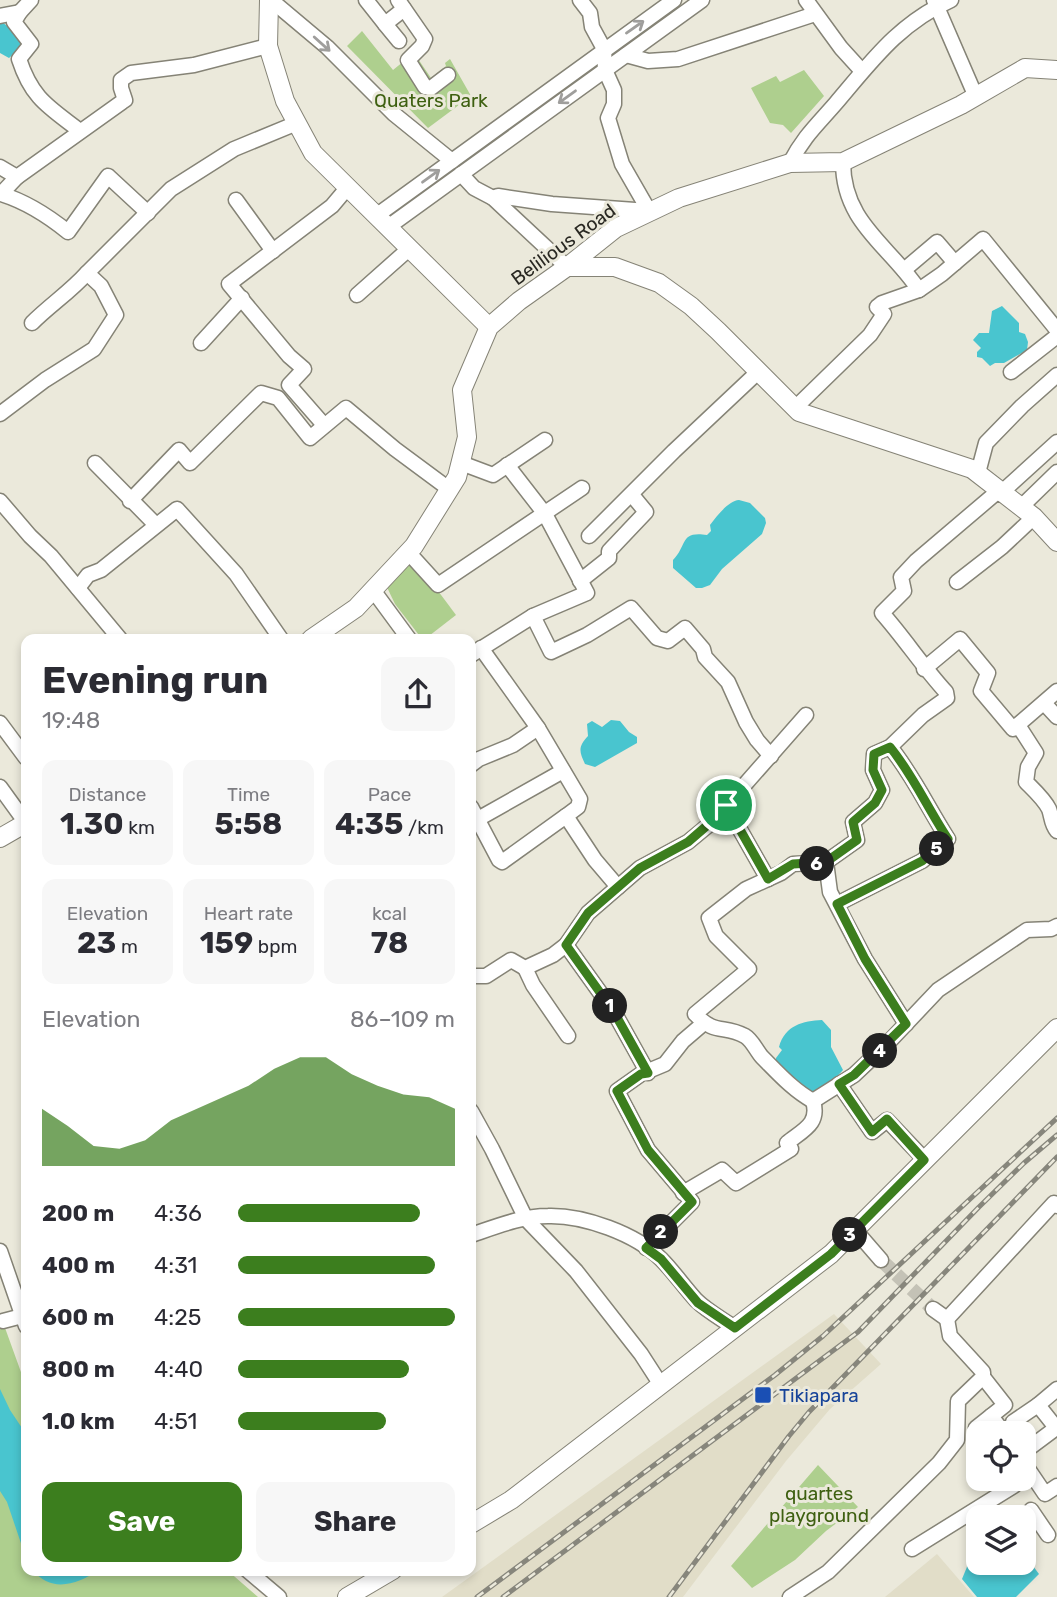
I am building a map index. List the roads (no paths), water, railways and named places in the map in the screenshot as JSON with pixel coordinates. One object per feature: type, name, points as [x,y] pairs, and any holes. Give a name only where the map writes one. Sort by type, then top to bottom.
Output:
[{"type":"main road","points":[[270,0],[268,47],[285,101],[313,153],[489,327]]},
{"type":"main road","name":"Belilious Road","points":[[318,634],[356,608],[408,552],[457,477],[467,437],[462,390],[489,327],[519,301],[616,228],[649,211],[680,198],[790,163],[843,162],[976,97],[1025,68],[1057,70]]},
{"type":"main road","points":[[567,267],[615,267],[659,284],[691,306],[799,412],[972,469],[1027,512],[1057,542]]},
{"type":"main road","points":[[0,838],[21,826]]},
{"type":"main road","points":[[476,1521],[511,1500],[831,1254],[1057,1028]]},
{"type":"main road","points":[[347,1597],[383,1576]]},
{"type":"street","points":[[32,0],[14,22],[31,44],[19,59],[27,83],[45,104],[80,131]]},
{"type":"street","points":[[270,0],[327,47],[394,114],[452,161]]},
{"type":"street","points":[[366,0],[399,41]]},
{"type":"street","points":[[580,0],[590,13],[592,27],[604,50],[605,70],[614,90],[614,104],[608,118],[622,164],[649,211]]},
{"type":"street","points":[[382,221],[452,161],[674,0]]},
{"type":"street","points":[[382,221],[461,174],[702,0]]},
{"type":"street","points":[[806,0],[861,70]]},
{"type":"street","points":[[790,163],[802,140],[836,103],[861,70],[900,30],[935,3],[951,0]]},
{"type":"street","points":[[935,3],[976,97]]},
{"type":"street","points":[[385,24],[401,5],[425,39],[408,60],[425,87],[431,88],[449,75]]},
{"type":"street","points":[[0,16],[20,12]]},
{"type":"street","points":[[626,55],[648,61],[678,59],[815,14]]},
{"type":"street","points":[[148,213],[108,176],[68,232],[48,215],[1,194],[17,177],[125,100],[121,80],[131,73],[194,65],[268,47]]},
{"type":"street","points":[[32,323],[54,301],[64,297],[171,189],[234,149],[297,123]]},
{"type":"street","points":[[843,162],[843,179],[849,202],[869,233],[919,290]]},
{"type":"street","points":[[0,167],[17,177]]},
{"type":"street","points":[[461,174],[474,188],[493,198],[567,267]]},
{"type":"street","points":[[324,425],[289,385],[304,369],[289,356],[229,284],[332,206],[348,187]]},
{"type":"street","points":[[493,198],[498,196],[517,201],[649,211]]},
{"type":"street","points":[[236,200],[273,251]]},
{"type":"street","points":[[795,408],[870,335],[884,314],[877,307],[919,290],[983,239],[1057,330]]},
{"type":"street","points":[[904,270],[937,242],[955,263]]},
{"type":"street","points":[[357,295],[410,248]]},
{"type":"street","points":[[0,414],[45,380],[94,349],[116,316],[101,286],[87,274]]},
{"type":"street","points":[[201,343],[242,298]]},
{"type":"street","points":[[1011,372],[1057,336]]},
{"type":"street","points":[[589,536],[674,450],[759,371]]},
{"type":"street","points":[[978,473],[986,443],[1057,375]]},
{"type":"street","points":[[130,501],[178,450],[190,463],[261,393],[278,398],[310,438],[346,408],[449,489]]},
{"type":"street","points":[[460,463],[493,475],[545,440]]},
{"type":"street","points":[[683,1193],[722,1170],[736,1183],[791,1149],[787,1143],[813,1122],[816,1112],[813,1101],[796,1091],[761,1056],[748,1037],[733,1031],[713,1029],[695,1014],[749,968],[716,936],[709,918],[746,889],[793,864],[826,862],[857,840],[853,822],[875,803],[882,790],[873,770],[874,754],[890,747],[923,715],[947,698],[946,692],[924,669],[900,634],[882,614],[904,591],[901,578],[916,561],[996,493],[1004,494],[1057,442]]},
{"type":"street","points":[[95,463],[156,526]]},
{"type":"street","points":[[476,817],[502,862],[578,807],[580,799],[538,728],[476,652],[533,616],[587,593],[545,514],[507,466]]},
{"type":"street","points":[[957,582],[1002,547],[1057,472]]},
{"type":"street","points":[[408,552],[438,585],[582,488]]},
{"type":"street","points":[[580,581],[609,558],[609,551],[646,512],[632,495]]},
{"type":"street","points":[[0,500],[116,634]]},
{"type":"street","points":[[78,588],[88,575],[101,570],[177,509],[236,574],[278,634]]},
{"type":"street","points":[[373,590],[405,634]]},
{"type":"street","points":[[533,616],[551,652],[587,635],[631,608],[656,638],[668,641],[685,628],[703,649],[705,657],[728,682],[746,722],[771,756]]},
{"type":"street","points":[[924,669],[960,639],[988,673],[981,691],[1013,729],[1057,691]]},
{"type":"street","points":[[1044,703],[1057,717]]},
{"type":"street","points":[[525,968],[553,956],[566,945],[588,913],[640,868],[688,842],[710,823],[806,715]]},
{"type":"street","points":[[0,723],[21,751]]},
{"type":"street","points":[[1018,725],[1036,753],[1028,767],[1026,782],[1049,810],[1052,825],[1057,831]]},
{"type":"street","points":[[476,762],[513,745],[538,728]]},
{"type":"street","points":[[837,904],[922,861],[948,839],[909,772],[890,747]]},
{"type":"street","points":[[476,812],[563,771]]},
{"type":"street","points":[[0,787],[21,816]]},
{"type":"street","points":[[726,805],[768,879]]},
{"type":"street","points":[[566,816],[594,860],[618,887]]},
{"type":"street","points":[[826,862],[830,892],[865,959],[906,1024]]},
{"type":"street","points":[[813,1101],[854,1075],[931,995],[1027,930],[1051,929],[1057,926]]},
{"type":"street","points":[[566,945],[614,1012],[648,1073]]},
{"type":"street","points":[[476,976],[486,976],[511,960],[525,968],[533,985],[568,1036]]},
{"type":"street","points":[[646,1248],[692,1202],[648,1150],[617,1091],[641,1074],[665,1064],[683,1041],[704,1023]]},
{"type":"street","points":[[839,1084],[872,1132],[887,1119],[924,1160]]},
{"type":"street","points":[[476,1120],[526,1219],[576,1271],[617,1322],[661,1385]]},
{"type":"street","points":[[947,1319],[1056,1203]]},
{"type":"street","points":[[476,1234],[526,1219],[549,1216],[584,1221],[615,1230],[661,1259],[698,1303],[735,1328]]},
{"type":"street","points":[[855,1230],[881,1260]]},
{"type":"street","points":[[0,1251],[21,1308]]},
{"type":"street","points":[[933,1309],[947,1319],[950,1336],[976,1363],[983,1372],[983,1377],[1005,1405],[988,1421]]},
{"type":"street","points":[[3,1321],[21,1319]]},
{"type":"street","points":[[790,1597],[828,1572],[939,1463],[957,1440],[958,1401],[983,1377]]},
{"type":"street","points":[[1014,1421],[1057,1389]]},
{"type":"street","points":[[1036,1437],[1056,1429],[1038,1405]]},
{"type":"street","points":[[957,1412],[967,1421]]},
{"type":"street","points":[[992,1416],[996,1421]]},
{"type":"street","points":[[1036,1480],[1045,1494],[1057,1486]]},
{"type":"street","points":[[912,1549],[1005,1491]]},
{"type":"street","points":[[1036,1517],[1049,1535]]},
{"type":"street","points":[[254,1576],[279,1597]]},
{"type":"water","points":[[0,20],[23,40],[24,45],[9,58],[0,53]]},
{"type":"water","points":[[1002,306],[1019,323],[1019,332],[1025,334],[1028,342],[1027,350],[1004,363],[990,366],[977,357],[981,348],[973,340],[979,333],[989,333],[992,311]]},
{"type":"water","points":[[739,500],[750,503],[765,518],[762,534],[722,569],[710,585],[696,588],[673,568],[673,560],[688,537],[707,535],[711,531],[710,525],[719,513]]},
{"type":"water","points":[[611,720],[620,721],[637,737],[637,743],[595,767],[585,764],[580,749],[588,736],[587,724],[592,721],[602,727]]},
{"type":"water","points":[[822,1020],[831,1030],[831,1047],[843,1070],[824,1088],[809,1092],[776,1063],[776,1058],[782,1050],[779,1047],[782,1040],[790,1029],[802,1023]]},
{"type":"water","points":[[0,1389],[21,1426],[21,1543],[7,1502],[0,1491]]},
{"type":"water","points":[[966,1569],[966,1575],[1036,1575],[1036,1570],[1039,1574],[1016,1597],[977,1597],[962,1579]]},
{"type":"water","points":[[88,1576],[64,1584],[48,1582],[40,1577]]},
{"type":"tunnel","points":[[881,1260],[933,1309]]},
{"type":"railway","points":[[477,1597],[775,1375],[823,1336],[1057,1118]]},
{"type":"railway","points":[[503,1597],[858,1332],[979,1207],[1057,1135]]},
{"type":"railway","points":[[669,1597],[809,1412],[1057,1157]]},
{"type":"place","name":"Tikiapara","points":[[763,1395]]},
{"type":"park label","name":"Quaters Park","points":[[431,100]]},
{"type":"park label","name":"quartes playground","points":[[819,1504]]}]
